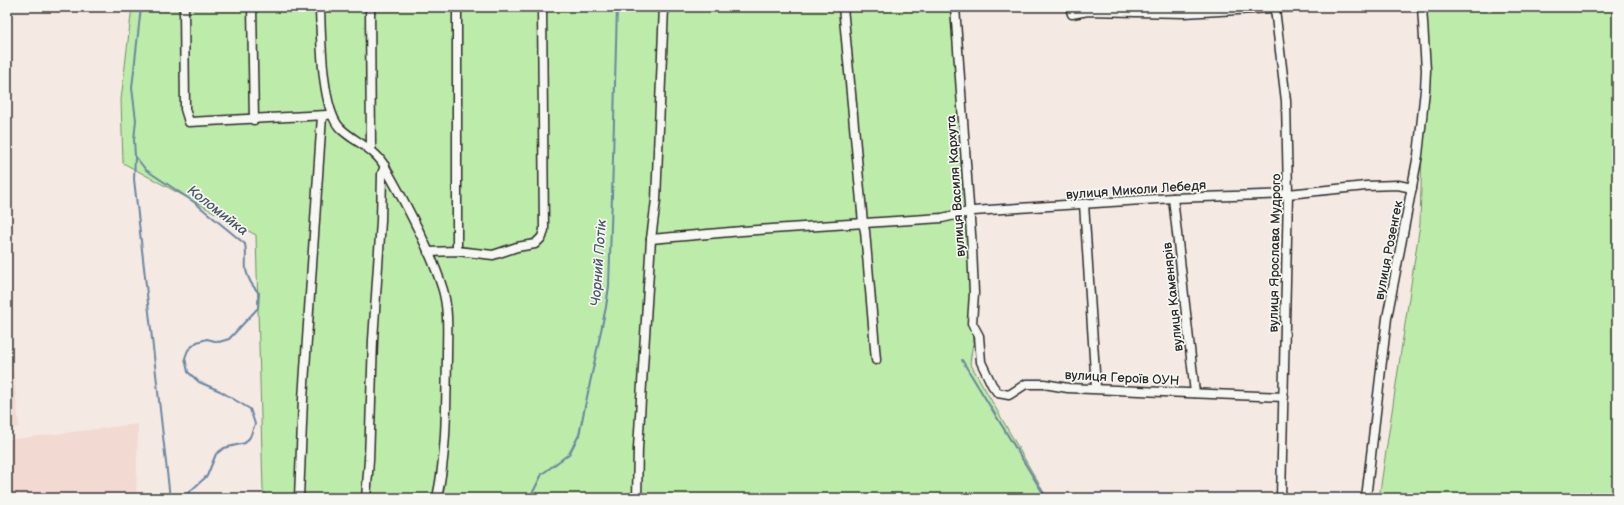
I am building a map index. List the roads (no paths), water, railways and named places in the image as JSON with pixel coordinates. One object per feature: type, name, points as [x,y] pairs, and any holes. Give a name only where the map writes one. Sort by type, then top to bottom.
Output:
[{"type":"street","points":[[184,7],[185,109],[190,122],[254,120],[322,116],[332,114]]},
{"type":"street","points":[[252,7],[254,120]]},
{"type":"street","points":[[320,7],[325,85],[332,114],[340,128],[371,150],[385,166],[428,252],[443,291],[447,313],[446,411],[441,477],[437,498]]},
{"type":"street","points":[[370,7],[371,150]]},
{"type":"street","points":[[456,7],[458,251]]},
{"type":"street","points":[[428,252],[458,251],[494,255],[517,247],[535,244],[542,237],[544,230],[544,148],[542,7]]},
{"type":"street","points":[[637,498],[637,460],[651,239],[656,200],[664,7]]},
{"type":"street","points":[[843,7],[876,360]]},
{"type":"street","name":"вулиця Василя Кархута","points":[[955,7],[974,281],[972,323],[979,336],[981,362]]},
{"type":"street","points":[[1070,7],[1072,14],[1088,11],[1292,7]]},
{"type":"street","name":"вулиця Розенгек","points":[[1366,498],[1387,318],[1412,188],[1425,90],[1426,62],[1422,7]]},
{"type":"street","name":"вулиця Ярослава Мудрого","points":[[1276,8],[1286,101],[1288,194],[1281,498]]},
{"type":"street","points":[[299,498],[302,407],[322,116]]},
{"type":"street","points":[[366,498],[382,174],[385,166]]},
{"type":"street","name":"вулиця Миколи Лебедя","points":[[651,239],[942,218],[969,211],[1173,198],[1288,194],[1366,186],[1398,185],[1412,188]]},
{"type":"street","name":"вулиця Каменярів","points":[[1173,198],[1195,393]]},
{"type":"street","points":[[1084,204],[1096,388]]},
{"type":"street","name":"вулиця Героїв ОУН","points":[[981,362],[994,388],[1002,394],[1009,395],[1023,385],[1044,384],[1068,388],[1284,397]]},
{"type":"waterway","name":"Коломийка","points":[[141,7],[132,88],[136,120],[134,140],[135,156],[146,170],[194,202],[245,244],[247,273],[251,283],[259,293],[258,308],[229,339],[219,342],[207,339],[197,342],[188,350],[185,358],[188,372],[199,382],[220,391],[250,409],[255,424],[250,437],[245,443],[224,448],[216,454],[207,476],[186,495],[186,498]]},
{"type":"waterway","name":"Чорний Потік","points":[[530,498],[542,474],[569,454],[579,435],[606,307],[609,286],[617,7]]},
{"type":"waterway","points":[[135,157],[134,179],[170,498]]},
{"type":"waterway","points":[[962,360],[1046,498]]}]
